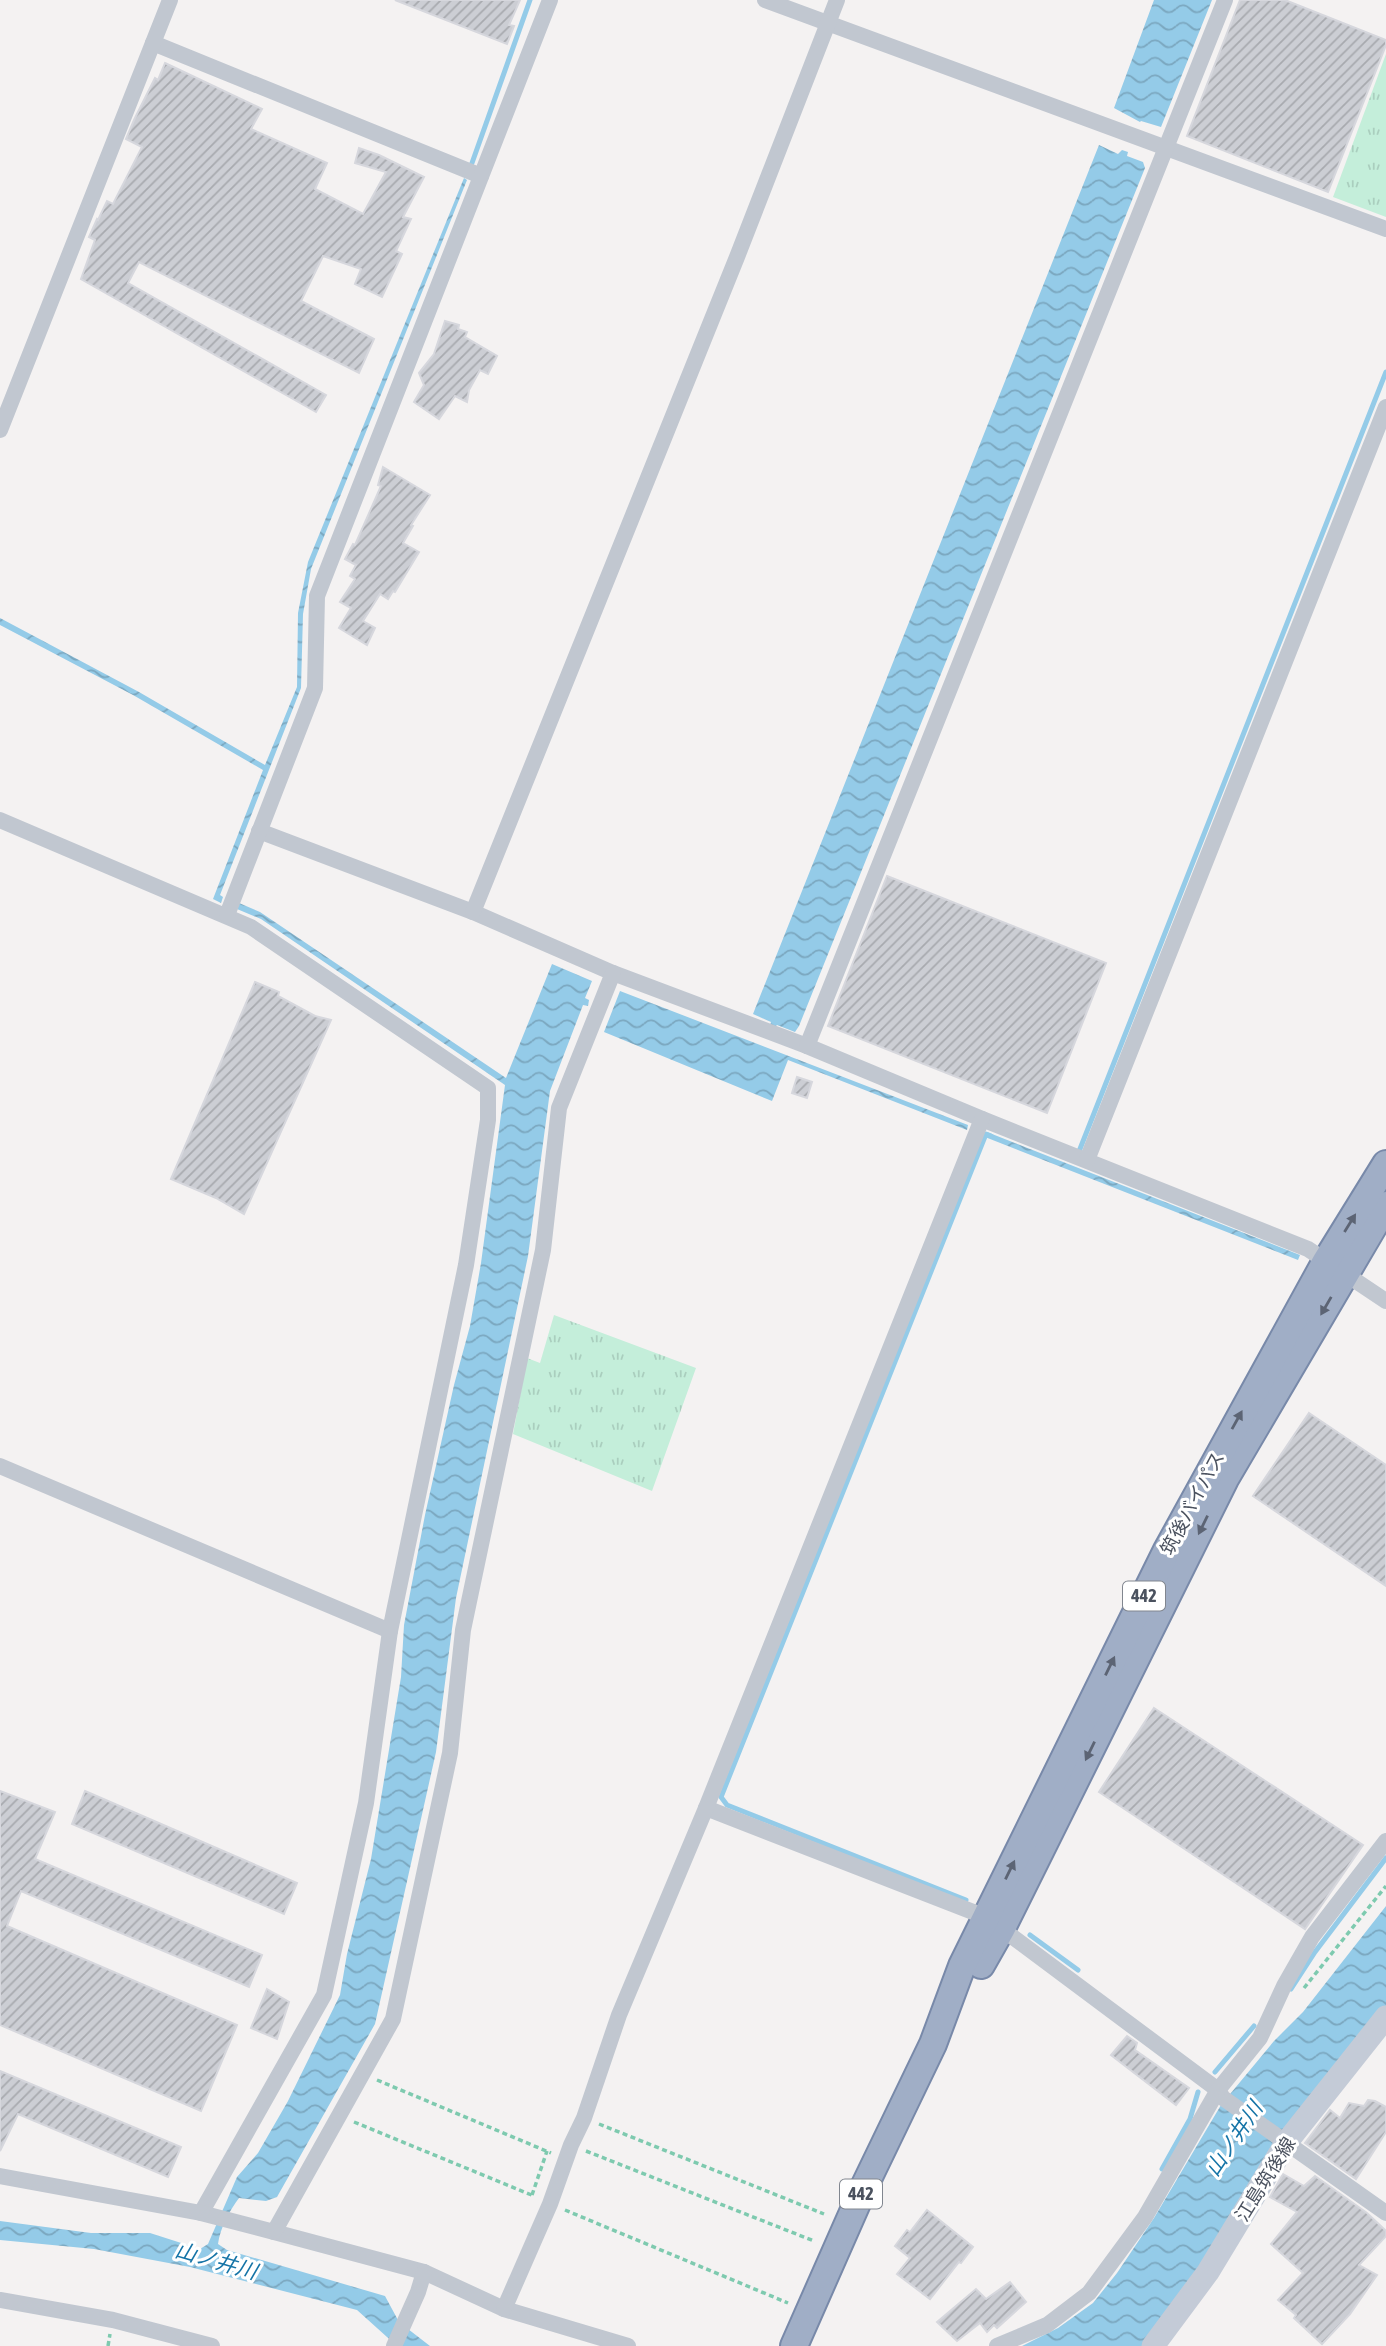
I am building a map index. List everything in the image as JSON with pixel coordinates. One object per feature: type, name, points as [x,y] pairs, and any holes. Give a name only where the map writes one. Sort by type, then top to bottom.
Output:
[{"type":"highway","name":"筑後バイパス","points":[[794,2346],[865,2185],[933,2044],[1336,1267],[1386,1164]]},
{"type":"highway","name":"筑後バイパス","points":[[1336,1267],[1386,1205]]},
{"type":"main road","name":"江島筑後線","points":[[1153,2346],[1208,2272],[1283,2141],[1386,2017]]},
{"type":"street","points":[[0,430],[170,0]]},
{"type":"street","points":[[227,915],[315,688],[317,596],[550,0]]},
{"type":"street","points":[[765,0],[1386,229]]},
{"type":"street","points":[[473,912],[733,270],[837,0]]},
{"type":"street","points":[[801,1044],[1225,0]]},
{"type":"street","points":[[153,43],[481,176]]},
{"type":"street","points":[[1087,1160],[1386,407]]},
{"type":"street","points":[[0,821],[251,927],[488,1088],[488,1119],[466,1265],[390,1631],[366,1803],[324,1995],[201,2213]]},
{"type":"street","points":[[258,831],[473,912],[613,973],[801,1044],[1308,1249],[1386,1301]]},
{"type":"street","points":[[274,2232],[393,2019],[450,1753],[463,1630],[543,1250],[559,1108],[613,973]]},
{"type":"street","points":[[504,2309],[544,2201],[584,2118],[619,2015],[706,1808],[982,1119]]},
{"type":"street","points":[[0,1466],[390,1631]]},
{"type":"street","points":[[706,1808],[994,1923],[1283,2141],[1386,2213]]},
{"type":"street","points":[[997,2346],[1047,2325],[1089,2293],[1145,2217],[1221,2094],[1260,2038],[1284,1986],[1312,1937],[1386,1841]]},
{"type":"street","points":[[0,2176],[201,2213],[424,2272],[504,2309],[628,2346]]},
{"type":"street","points":[[394,2346],[424,2272]]},
{"type":"street","points":[[0,2300],[113,2320],[212,2346]]},
{"type":"path","points":[[1297,1997],[1386,1886]]},
{"type":"path","points":[[363,2073],[547,2151],[569,2153],[814,2241]]},
{"type":"path","points":[[339,2116],[788,2303]]},
{"type":"path","points":[[584,2118],[824,2214]]},
{"type":"path","points":[[532,2195],[547,2151]]},
{"type":"green space","points":[[1386,54],[1386,217],[1333,197]]},
{"type":"green space","points":[[554,1315],[696,1368],[652,1491],[513,1434],[527,1358],[540,1363]]},
{"type":"water","points":[[1154,0],[1212,0],[1161,127],[1140,122],[1114,108]]},
{"type":"water","points":[[1099,145],[1118,154],[1122,150],[1128,152],[1127,156],[1143,162],[1145,168],[799,1026],[795,1032],[777,1025],[774,1028],[770,1026],[771,1022],[753,1014]]},
{"type":"water","points":[[464,178],[467,180],[311,569],[303,614],[301,688],[220,895],[223,897],[221,903],[213,899],[263,770],[133,695],[0,625],[0,618],[139,692],[265,765],[297,687],[298,613],[308,562]]},
{"type":"water","name":"山ノ井川","points":[[239,903],[260,912],[506,1078],[552,964],[592,981],[585,998],[589,1000],[588,1006],[583,1005],[550,1091],[528,1256],[456,1598],[436,1752],[375,2024],[277,2197],[266,2201],[239,2198],[226,2220],[218,2244],[227,2250],[385,2296],[399,2322],[430,2346],[397,2346],[357,2310],[190,2267],[94,2249],[0,2240],[0,2221],[91,2233],[150,2233],[200,2249],[208,2244],[237,2177],[258,2153],[288,2101],[340,1995],[347,1954],[371,1859],[401,1677],[404,1625],[425,1515],[470,1326],[505,1085],[261,919],[237,909]]},
{"type":"water","points":[[620,991],[968,1125],[967,1130],[788,1060],[772,1101],[604,1032]]},
{"type":"water","points":[[987,1132],[1300,1255],[1298,1260],[985,1137]]},
{"type":"water","name":"山ノ井川","points":[[1386,1906],[1386,2006],[1142,2346],[1022,2346],[1058,2328],[1093,2303],[1154,2218],[1221,2105],[1274,2041],[1303,2012]]},
{"type":"building","points":[[395,0],[520,0],[509,25],[514,26],[507,44]]},
{"type":"building","points":[[1240,0],[1285,0],[1386,40],[1328,192],[1187,136]]},
{"type":"building","points":[[165,63],[262,109],[251,129],[327,163],[315,189],[363,214],[386,172],[355,163],[359,148],[424,177],[403,217],[411,219],[396,251],[402,254],[382,297],[355,284],[361,269],[323,256],[301,301],[374,339],[359,373],[139,262],[128,283],[326,395],[316,412],[81,279],[95,240],[89,237],[97,219],[107,201],[113,204],[142,147],[126,139]]},
{"type":"building","points":[[445,321],[459,325],[458,329],[467,332],[465,337],[497,356],[488,374],[480,370],[469,390],[467,402],[455,396],[439,419],[414,402],[424,385],[419,373],[434,354]]},
{"type":"building","points":[[383,467],[430,495],[403,543],[419,552],[395,592],[393,591],[388,599],[380,594],[363,621],[375,628],[367,645],[339,628],[351,608],[340,602],[355,579],[350,576],[356,565],[345,559],[353,544],[355,545],[381,486],[378,485]]},
{"type":"building","points":[[887,876],[1106,963],[1047,1113],[828,1026]]},
{"type":"building","points":[[255,982],[279,992],[278,996],[315,1016],[331,1020],[244,1214],[216,1198],[171,1179]]},
{"type":"building","points":[[797,1077],[812,1082],[807,1098],[792,1093]]},
{"type":"building","points":[[1309,1413],[1386,1465],[1386,1586],[1253,1496]]},
{"type":"building","points":[[1154,1708],[1363,1845],[1305,1929],[1099,1792]]},
{"type":"building","points":[[0,1791],[55,1812],[35,1859],[262,1955],[249,1987],[21,1891],[7,1926],[237,2025],[201,2111],[0,2025]]},
{"type":"building","points":[[85,1791],[297,1883],[284,1914],[72,1824]]},
{"type":"building","points":[[267,1989],[289,2002],[277,2039],[251,2028]]},
{"type":"building","points":[[1127,2036],[1137,2043],[1135,2050],[1189,2088],[1176,2105],[1111,2055]]},
{"type":"building","points":[[0,2071],[181,2147],[168,2177],[18,2114],[0,2151]]},
{"type":"building","points":[[1368,2100],[1386,2107],[1386,2132],[1356,2179],[1305,2143],[1330,2110],[1340,2118],[1349,2103],[1364,2106]]},
{"type":"building","points":[[1283,2174],[1304,2186],[1315,2176],[1367,2213],[1386,2231],[1386,2236],[1359,2265],[1377,2275],[1350,2314],[1322,2344],[1294,2318],[1296,2315],[1278,2300],[1303,2273],[1271,2244],[1297,2212],[1270,2197]]},
{"type":"building","points":[[927,2210],[973,2247],[930,2299],[897,2274],[910,2258],[895,2246]]},
{"type":"building","points":[[1010,2282],[1026,2302],[997,2328],[994,2325],[987,2332],[980,2323],[957,2341],[937,2322],[976,2289],[986,2299]]},
{"type":"waterway","points":[[472,163],[530,0]]},
{"type":"waterway","points":[[1078,1154],[1386,372]]},
{"type":"waterway","points":[[966,1900],[727,1805],[721,1797],[986,1134],[991,1136]]},
{"type":"waterway","points":[[1291,1989],[1315,1952],[1386,1858]]},
{"type":"waterway","points":[[1030,1935],[1078,1970]]},
{"type":"waterway","points":[[1215,2072],[1254,2026]]},
{"type":"waterway","points":[[1162,2169],[1190,2119],[1198,2092]]}]
